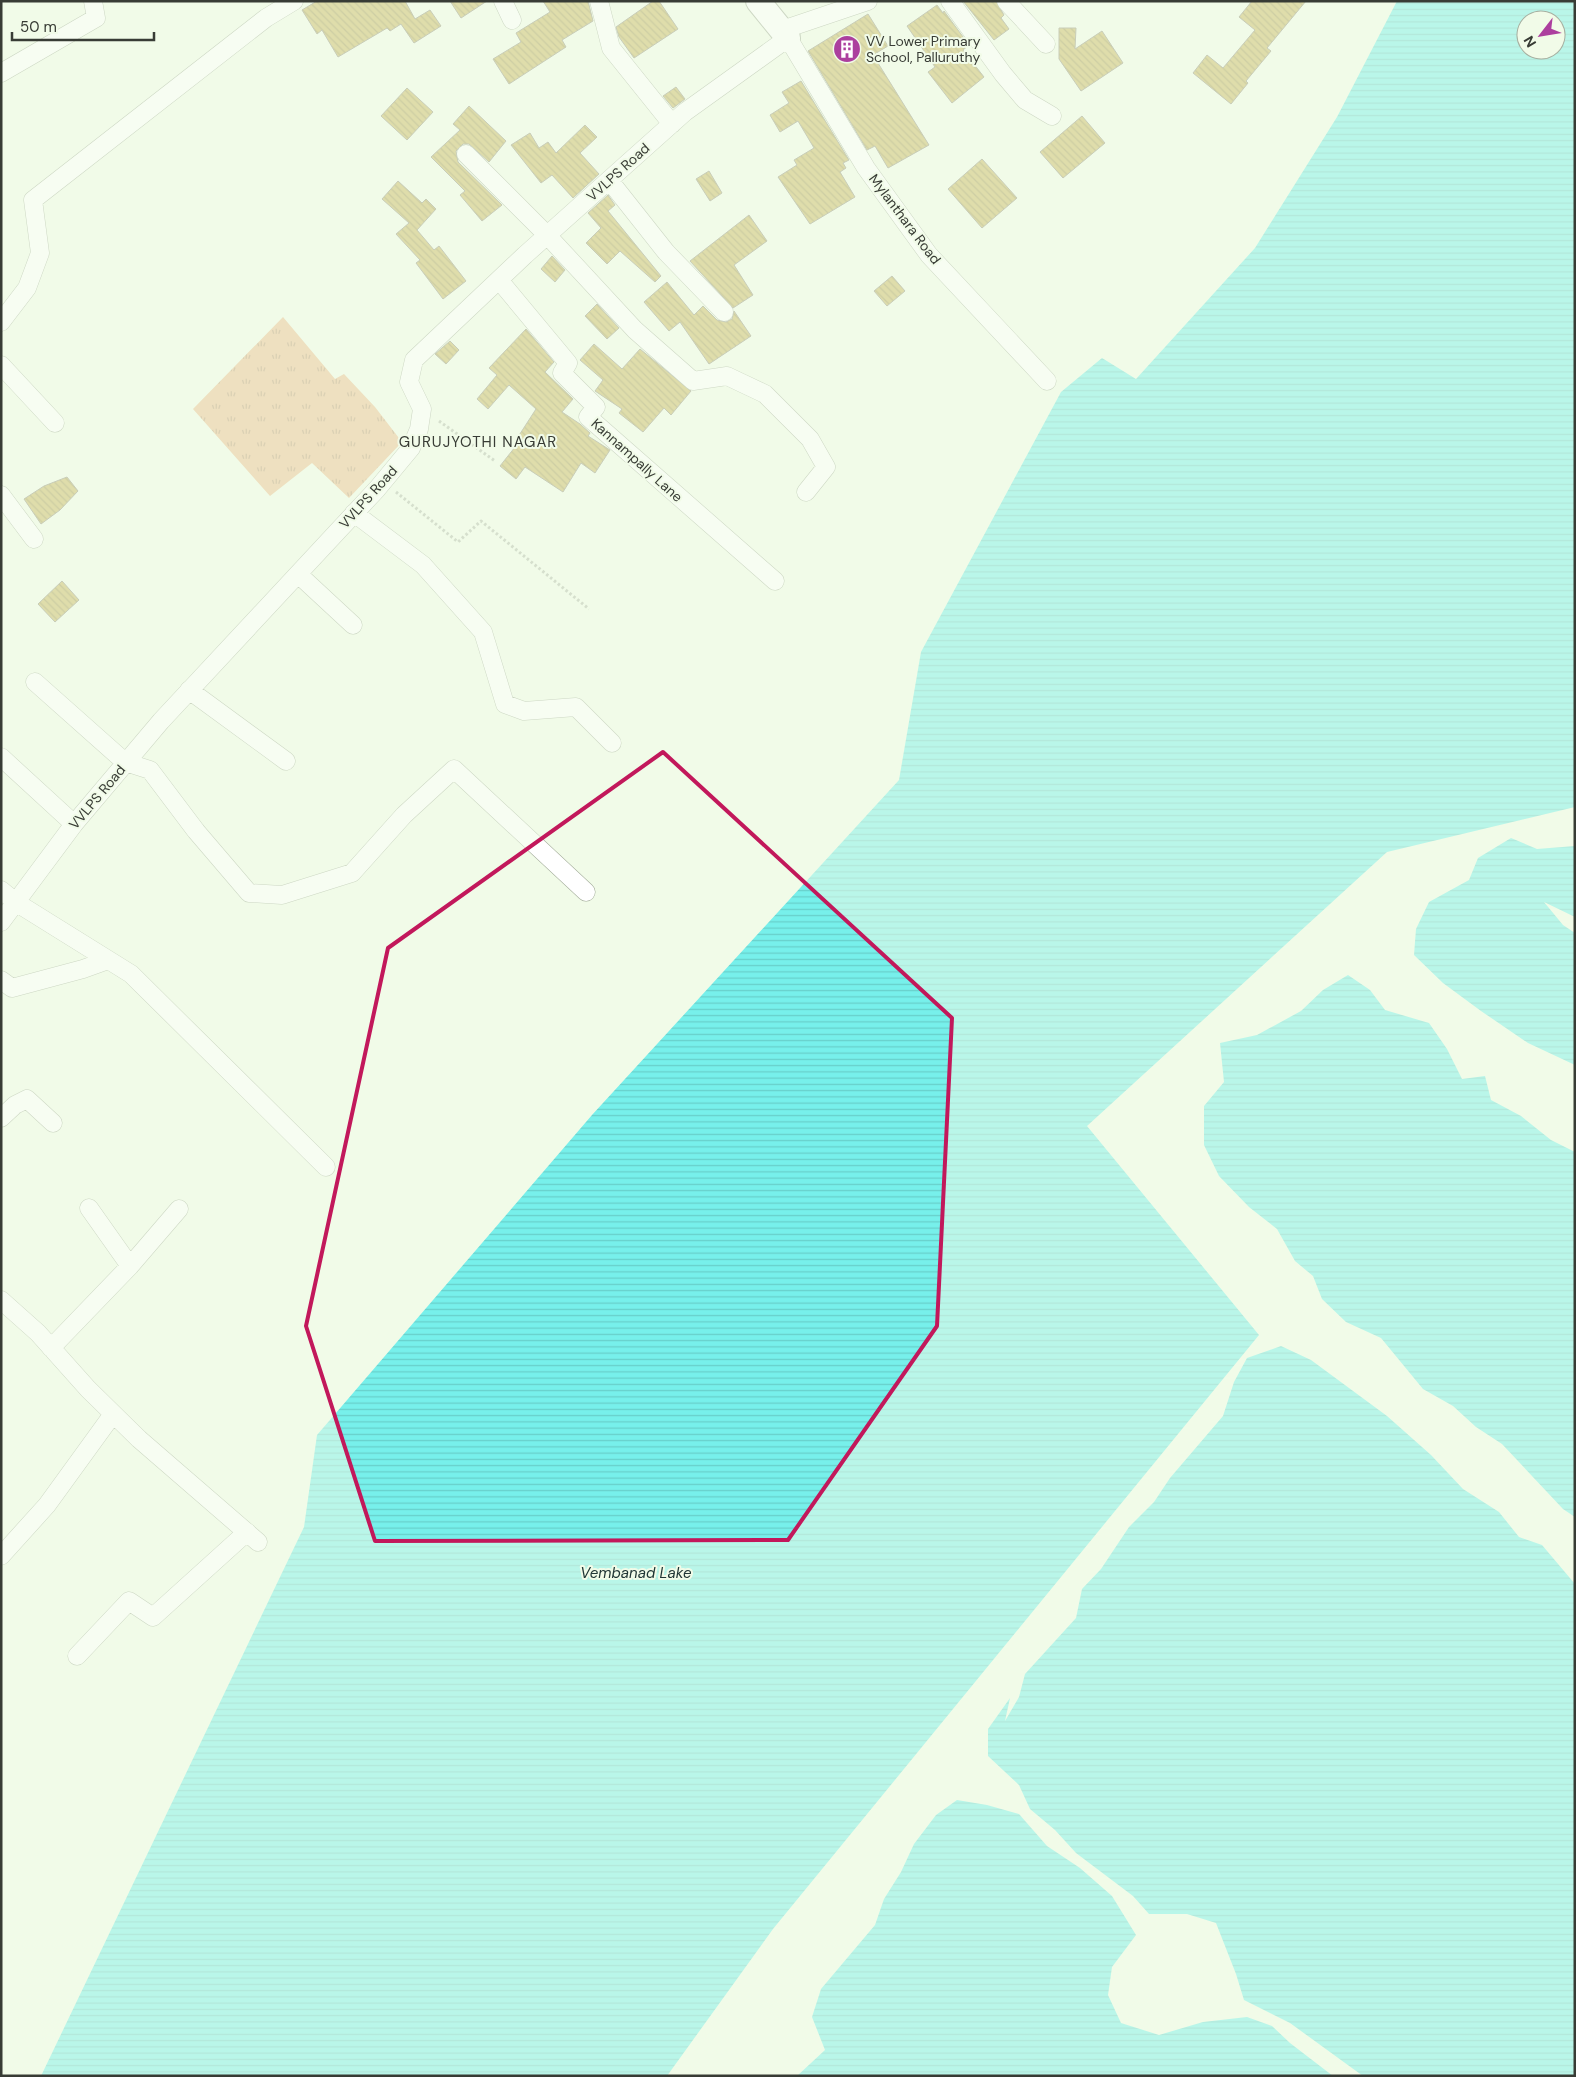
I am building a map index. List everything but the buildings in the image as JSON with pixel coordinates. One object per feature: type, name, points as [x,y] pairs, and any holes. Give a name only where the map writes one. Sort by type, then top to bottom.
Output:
[{"type":"street","points":[[1,72],[96,18],[94,1]]},
{"type":"street","points":[[1,322],[27,288],[40,253],[33,200],[266,18],[294,1]]},
{"type":"street","points":[[503,1],[512,20]]},
{"type":"street","points":[[600,1],[612,48],[672,124]]},
{"type":"street","points":[[758,1],[785,34]]},
{"type":"street","name":"VVLPS Road","points":[[1,922],[74,824],[126,762],[189,690],[384,482],[411,448],[422,410],[409,382],[414,360],[547,235],[672,124],[785,34],[868,1]]},
{"type":"street","points":[[950,1],[1003,74],[1025,100],[1052,116]]},
{"type":"street","points":[[1006,1],[1046,44]]},
{"type":"street","name":"Mylanthara Road","points":[[785,34],[866,168],[929,254],[1047,381]]},
{"type":"street","points":[[466,154],[547,235],[636,330],[693,381],[727,376],[765,394],[810,439],[826,467],[806,492]]},
{"type":"street","points":[[609,180],[666,252],[724,312]]},
{"type":"street","name":"Kannampally Lane","points":[[499,280],[568,363],[562,373],[596,406],[588,417],[775,581]]},
{"type":"street","points":[[1,365],[55,424]]},
{"type":"street","points":[[1,495],[34,539]]},
{"type":"street","points":[[354,513],[423,565],[483,632],[504,704],[524,711],[576,707],[612,743]]},
{"type":"street","points":[[298,574],[353,625]]},
{"type":"street","points":[[35,682],[126,762],[150,770],[196,831],[250,893],[282,895],[352,873],[404,815],[454,769],[586,892]]},
{"type":"street","points":[[189,690],[286,761]]},
{"type":"street","points":[[1,756],[74,824]]},
{"type":"street","points":[[1,890],[17,903],[132,974],[326,1167]]},
{"type":"street","points":[[1,980],[12,988],[83,969],[108,960]]},
{"type":"street","points":[[1,1118],[15,1104],[27,1099],[53,1123]]},
{"type":"street","points":[[89,1208],[130,1266]]},
{"type":"street","points":[[51,1348],[130,1266],[179,1209]]},
{"type":"street","points":[[1,1300],[31,1326],[113,1414],[191,1486],[252,1537],[153,1617],[129,1601],[77,1656]]},
{"type":"street","points":[[1,1556],[47,1505],[113,1414]]},
{"type":"path","points":[[422,410],[495,461]]},
{"type":"path","points":[[384,482],[458,542],[481,521],[589,609]]},
{"type":"highlighted area","points":[[663,752],[952,1018],[937,1326],[788,1540],[375,1541],[306,1326],[388,948]]},
{"type":"green space","points":[[283,317],[335,379],[344,374],[375,407],[402,442],[349,498],[312,463],[270,496],[193,409]]},
{"type":"water","name":"Vembanad Lake","points":[[1397,1],[1575,1],[1575,807],[1387,852],[1087,1126],[1259,1335],[773,1929],[667,2076],[41,2076],[304,1527],[317,1435],[592,1115],[899,780],[921,652],[1061,392],[1102,358],[1136,379],[1255,248],[1337,117]]},
{"type":"water","points":[[1511,838],[1537,849],[1575,846],[1575,917],[1544,902],[1563,925],[1575,933],[1575,1065],[1528,1043],[1481,1011],[1443,983],[1414,955],[1416,929],[1429,902],[1469,880],[1478,858]]},
{"type":"water","points":[[1348,975],[1370,990],[1385,1010],[1429,1023],[1447,1049],[1462,1079],[1485,1076],[1491,1100],[1521,1116],[1551,1140],[1575,1152],[1575,1517],[1563,1509],[1502,1444],[1476,1427],[1453,1406],[1423,1389],[1381,1338],[1346,1322],[1322,1299],[1313,1276],[1295,1261],[1277,1229],[1249,1207],[1219,1176],[1204,1145],[1204,1106],[1224,1082],[1220,1043],[1257,1035],[1301,1011],[1323,990]]},
{"type":"water","points":[[1281,1346],[1311,1360],[1387,1416],[1431,1455],[1463,1489],[1499,1512],[1519,1537],[1542,1545],[1575,1584],[1575,2076],[1363,2076],[1290,2023],[1244,2000],[1216,1923],[1187,1914],[1149,1914],[1133,1896],[1076,1853],[1055,1830],[1030,1809],[1019,1785],[988,1756],[988,1729],[1010,1698],[1005,1721],[1019,1697],[1025,1674],[1076,1618],[1082,1589],[1101,1569],[1129,1527],[1154,1502],[1170,1478],[1223,1416],[1234,1382],[1247,1358]]},
{"type":"water","points":[[957,1800],[987,1805],[1019,1814],[1047,1846],[1080,1868],[1112,1896],[1136,1935],[1112,1967],[1108,1995],[1121,2023],[1159,2035],[1203,2022],[1247,2017],[1272,2026],[1290,2043],[1333,2076],[797,2076],[825,2050],[812,2017],[821,1989],[875,1925],[884,1899],[901,1872],[914,1844],[936,1815]]},
{"type":"place","name":"VV Lower Primary School, Palluruthy","points":[[847,49]]},
{"type":"district","name":"GURUJYOTHI NAGAR","points":[[478,442]]}]
